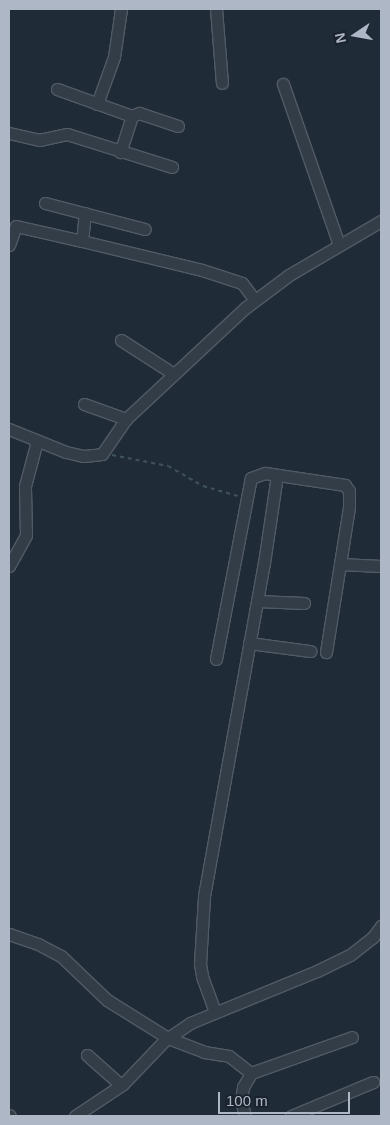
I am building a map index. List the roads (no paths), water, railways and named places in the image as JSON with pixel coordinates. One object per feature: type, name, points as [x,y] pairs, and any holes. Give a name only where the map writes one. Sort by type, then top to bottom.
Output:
[{"type":"street","points":[[97,104],[114,57],[121,9]]},
{"type":"street","points":[[216,9],[222,83]]},
{"type":"street","points":[[283,84],[339,245]]},
{"type":"street","points":[[57,89],[132,116],[139,113],[178,126]]},
{"type":"street","points":[[120,152],[132,116]]},
{"type":"street","points":[[9,133],[39,140],[67,134],[172,167]]},
{"type":"street","points":[[45,203],[145,229]]},
{"type":"street","points":[[82,240],[86,213]]},
{"type":"street","points":[[9,429],[37,441],[84,456],[102,454],[126,419],[255,300],[289,275],[381,221]]},
{"type":"street","points":[[9,245],[16,226],[82,240],[202,270],[242,283],[255,300]]},
{"type":"street","points":[[121,340],[174,374]]},
{"type":"street","points":[[84,404],[126,419]]},
{"type":"street","points":[[9,566],[26,535],[25,486],[37,441]]},
{"type":"street","points":[[216,659],[251,478],[265,473],[345,485],[350,497],[326,652]]},
{"type":"street","points":[[215,1012],[202,976],[200,964],[204,896],[278,474]]},
{"type":"street","points":[[340,564],[381,566]]},
{"type":"street","points":[[257,601],[304,603]]},
{"type":"street","points":[[249,643],[310,651]]},
{"type":"street","points":[[9,934],[38,944],[61,956],[107,1000],[168,1038],[204,1052],[228,1056],[251,1073]]},
{"type":"street","points":[[76,1116],[121,1085],[168,1038],[190,1022],[317,971],[350,955],[379,934]]},
{"type":"street","points":[[245,1116],[241,1100],[243,1087],[251,1073],[352,1037]]},
{"type":"street","points":[[87,1054],[121,1085]]},
{"type":"street","points":[[291,1116],[372,1082]]}]
